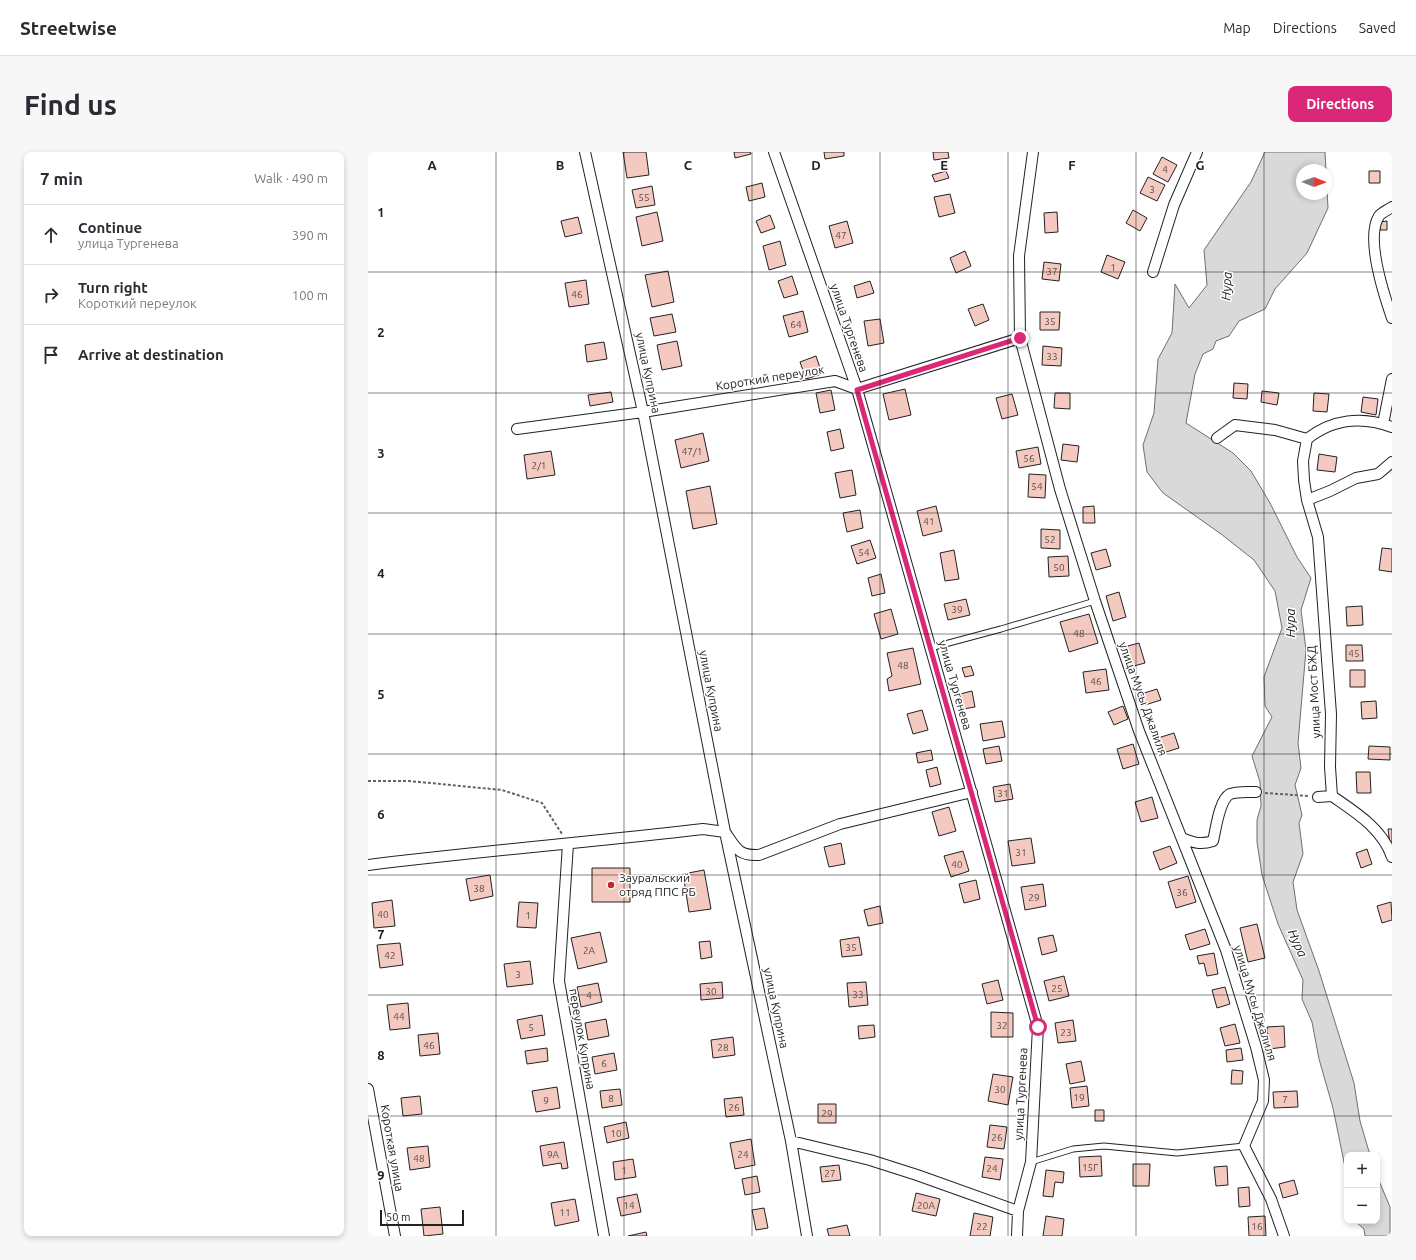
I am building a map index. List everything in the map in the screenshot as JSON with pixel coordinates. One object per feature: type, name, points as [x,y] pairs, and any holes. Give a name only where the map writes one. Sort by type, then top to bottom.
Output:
[{"type":"street","name":"улица Куприна","points":[[585,152],[643,412],[725,832],[792,1141],[806,1236]]},
{"type":"street","name":"улица Тургенева","points":[[774,152],[857,390],[1038,1027],[1031,1162],[1018,1211],[1017,1236]]},
{"type":"street","name":"улица Мусы Джалиля","points":[[1033,152],[1019,256],[1020,338],[1060,489],[1095,601],[1139,731],[1226,950],[1264,1080],[1264,1102],[1244,1146]]},
{"type":"street","points":[[1153,272],[1174,205],[1197,152]]},
{"type":"street","points":[[1392,207],[1380,214],[1374,227],[1376,263],[1392,318]]},
{"type":"street","points":[[857,390],[1020,338]]},
{"type":"street","points":[[1217,438],[1235,425],[1275,430],[1307,439],[1316,432],[1333,423],[1352,421],[1387,426],[1392,379]]},
{"type":"street","name":"Короткий переулок","points":[[517,429],[643,412],[835,381],[857,390]]},
{"type":"street","name":"улица Мост БЖД","points":[[1307,439],[1303,461],[1307,500],[1318,537],[1331,714],[1330,766],[1332,796]]},
{"type":"street","points":[[1307,500],[1330,491],[1356,478],[1378,474],[1392,462]]},
{"type":"street","points":[[368,865],[481,851],[568,844],[703,829],[725,832],[739,852],[747,855],[759,855],[840,824],[972,792]]},
{"type":"street","points":[[1182,838],[1196,844],[1204,844],[1213,841],[1224,799],[1231,794],[1239,792],[1256,792]]},
{"type":"street","points":[[1318,797],[1332,796],[1368,821],[1390,850],[1392,857]]},
{"type":"street","name":"переулок Куприна","points":[[568,844],[559,981],[604,1236]]},
{"type":"street","name":"Короткая улица","points":[[368,1089],[394,1236]]},
{"type":"street","points":[[792,1141],[884,1164],[1018,1211]]},
{"type":"street","points":[[1244,1146],[1271,1200],[1284,1236]]},
{"type":"lane","points":[[930,648],[1095,601]]},
{"type":"lane","points":[[1031,1162],[1074,1149],[1104,1146],[1177,1153],[1244,1146]]},
{"type":"path","points":[[368,781],[409,782],[502,790],[542,803],[568,844]]},
{"type":"path","points":[[1256,792],[1318,797]]},
{"type":"water","name":"Нура","points":[[1265,152],[1325,152],[1326,164],[1296,164],[1296,200],[1328,200],[1328,208],[1307,253],[1275,289],[1265,309],[1239,321],[1229,336],[1216,341],[1213,349],[1203,354],[1195,374],[1186,423],[1233,453],[1251,471],[1270,503],[1297,557],[1311,578],[1301,610],[1306,650],[1298,743],[1301,768],[1295,785],[1302,815],[1299,823],[1303,854],[1293,882],[1297,910],[1319,971],[1354,1083],[1360,1121],[1369,1152],[1344,1152],[1344,1162],[1333,1108],[1319,1059],[1312,1022],[1302,999],[1303,980],[1278,924],[1262,875],[1257,842],[1257,820],[1261,806],[1260,782],[1252,756],[1272,717],[1265,706],[1264,677],[1282,628],[1275,591],[1254,560],[1221,534],[1163,493],[1147,472],[1143,445],[1154,413],[1158,359],[1172,333],[1175,284],[1189,308],[1207,285],[1204,250],[1251,182]]},
{"type":"water","points":[[1380,1183],[1390,1207],[1390,1236],[1365,1236],[1364,1229],[1358,1224],[1380,1224]]},
{"type":"building","points":[[623,152],[646,152],[649,175],[627,178]]},
{"type":"building","points":[[734,152],[750,152],[751,154],[735,158]]},
{"type":"building","points":[[824,152],[844,152],[844,156],[825,159]]},
{"type":"building","points":[[933,152],[948,152],[949,158],[934,160]]},
{"type":"building","points":[[1162,157],[1177,165],[1168,182],[1153,174]]},
{"type":"building","points":[[946,171],[949,178],[935,182],[932,175]]},
{"type":"building","points":[[1369,171],[1380,171],[1380,183],[1369,183]]},
{"type":"building","points":[[1148,177],[1165,185],[1157,201],[1140,193]]},
{"type":"building","points":[[762,183],[765,197],[749,201],[746,187]]},
{"type":"building","points":[[652,186],[655,205],[636,208],[632,190]]},
{"type":"building","points":[[950,194],[955,213],[939,217],[934,197]]},
{"type":"building","points":[[1133,210],[1147,218],[1140,231],[1126,223]]},
{"type":"building","points":[[657,212],[663,241],[642,246],[636,217]]},
{"type":"building","points":[[1057,212],[1058,232],[1045,233],[1044,213]]},
{"type":"building","points":[[770,215],[775,228],[761,233],[756,221]]},
{"type":"building","points":[[578,217],[582,233],[565,237],[561,221]]},
{"type":"building","points":[[847,221],[853,243],[835,248],[829,226]]},
{"type":"building","points":[[1387,221],[1387,230],[1380,230],[1380,222]]},
{"type":"building","points":[[780,241],[786,265],[769,270],[763,246]]},
{"type":"building","points":[[965,251],[971,266],[956,273],[950,258]]},
{"type":"building","points":[[1107,255],[1125,262],[1118,279],[1101,272]]},
{"type":"building","points":[[1044,262],[1061,264],[1059,281],[1042,279]]},
{"type":"building","points":[[668,271],[674,302],[652,307],[645,275]]},
{"type":"building","points":[[792,276],[798,294],[784,298],[778,281]]},
{"type":"building","points":[[586,280],[589,304],[569,307],[565,283]]},
{"type":"building","points":[[870,281],[874,293],[857,298],[854,286]]},
{"type":"building","points":[[983,304],[989,320],[975,326],[968,309]]},
{"type":"building","points":[[803,311],[808,332],[789,337],[783,316]]},
{"type":"building","points":[[1040,312],[1060,312],[1059,330],[1040,330]]},
{"type":"building","points":[[672,314],[676,332],[654,336],[650,318]]},
{"type":"building","points":[[880,319],[884,343],[868,346],[864,321]]},
{"type":"building","points":[[677,341],[682,366],[662,370],[657,345]]},
{"type":"building","points":[[604,342],[607,359],[587,362],[585,345]]},
{"type":"building","points":[[1043,346],[1062,348],[1061,366],[1042,365]]},
{"type":"building","points":[[816,356],[822,374],[806,379],[800,362]]},
{"type":"building","points":[[1234,383],[1248,384],[1247,399],[1233,398]]},
{"type":"building","points":[[905,389],[911,415],[889,420],[883,394]]},
{"type":"building","points":[[831,390],[835,410],[820,413],[816,393]]},
{"type":"building","points":[[1262,391],[1279,393],[1277,405],[1261,402]]},
{"type":"building","points":[[611,392],[613,402],[590,406],[588,395]]},
{"type":"building","points":[[1055,393],[1070,393],[1070,409],[1054,408]]},
{"type":"building","points":[[1314,393],[1329,394],[1327,412],[1313,411]]},
{"type":"building","points":[[1012,394],[1018,415],[1002,419],[996,398]]},
{"type":"building","points":[[1363,397],[1378,399],[1376,415],[1361,412]]},
{"type":"building","points":[[840,429],[844,448],[831,451],[827,432]]},
{"type":"building","points":[[703,433],[709,461],[681,468],[675,440]]},
{"type":"building","points":[[1063,444],[1079,446],[1077,462],[1061,460]]},
{"type":"building","points":[[1038,447],[1041,464],[1019,468],[1016,451]]},
{"type":"building","points":[[551,451],[555,475],[527,479],[524,455]]},
{"type":"building","points":[[1319,454],[1337,457],[1335,472],[1317,470]]},
{"type":"building","points":[[852,470],[856,495],[840,498],[835,473]]},
{"type":"building","points":[[1029,474],[1046,475],[1045,498],[1028,497]]},
{"type":"building","points":[[710,486],[717,524],[693,529],[686,491]]},
{"type":"building","points":[[936,506],[942,531],[923,536],[917,511]]},
{"type":"building","points":[[1094,506],[1095,523],[1083,523],[1083,507]]},
{"type":"building","points":[[860,510],[863,528],[847,532],[843,513]]},
{"type":"building","points":[[1041,529],[1060,530],[1060,549],[1041,548]]},
{"type":"building","points":[[870,540],[876,558],[857,564],[851,546]]},
{"type":"building","points":[[1382,548],[1392,549],[1392,572],[1379,570]]},
{"type":"building","points":[[1106,549],[1111,566],[1096,570],[1091,553]]},
{"type":"building","points":[[954,550],[959,579],[945,581],[940,553]]},
{"type":"building","points":[[1068,556],[1069,576],[1049,577],[1048,557]]},
{"type":"building","points":[[881,574],[885,593],[872,596],[868,578]]},
{"type":"building","points":[[1119,592],[1126,617],[1113,621],[1106,596]]},
{"type":"building","points":[[966,599],[970,615],[948,620],[944,604]]},
{"type":"building","points":[[1362,606],[1363,625],[1347,626],[1346,607]]},
{"type":"building","points":[[891,609],[898,634],[881,639],[874,614]]},
{"type":"building","points":[[1089,614],[1098,643],[1069,652],[1060,622]]},
{"type":"building","points":[[1139,643],[1145,663],[1130,667],[1124,647]]},
{"type":"building","points":[[1346,645],[1362,645],[1363,661],[1346,661]]},
{"type":"building","points":[[913,648],[921,684],[889,691],[887,679],[892,676],[887,653]]},
{"type":"building","points":[[971,666],[974,675],[965,677],[962,668]]},
{"type":"building","points":[[1106,669],[1109,690],[1086,693],[1083,672]]},
{"type":"building","points":[[1350,670],[1365,670],[1365,687],[1350,687]]},
{"type":"building","points":[[1157,689],[1161,700],[1145,705],[1141,694]]},
{"type":"building","points":[[972,691],[975,707],[963,709],[960,694]]},
{"type":"building","points":[[1376,701],[1377,718],[1362,719],[1361,702]]},
{"type":"building","points":[[1123,706],[1128,719],[1114,725],[1108,712]]},
{"type":"building","points":[[922,710],[928,730],[913,734],[907,714]]},
{"type":"building","points":[[1002,721],[1005,737],[983,741],[980,724]]},
{"type":"building","points":[[1174,733],[1179,748],[1163,753],[1158,738]]},
{"type":"building","points":[[1133,744],[1139,764],[1123,769],[1117,749]]},
{"type":"building","points":[[999,746],[1002,761],[986,764],[983,749]]},
{"type":"building","points":[[1369,746],[1390,747],[1390,760],[1368,759]]},
{"type":"building","points":[[931,750],[933,760],[918,763],[916,753]]},
{"type":"building","points":[[937,767],[941,784],[930,787],[926,770]]},
{"type":"building","points":[[1356,772],[1370,772],[1371,793],[1357,793]]},
{"type":"building","points":[[1010,784],[1013,799],[995,802],[993,787]]},
{"type":"building","points":[[1152,797],[1158,818],[1141,822],[1135,802]]},
{"type":"building","points":[[949,807],[956,831],[939,836],[932,812]]},
{"type":"building","points":[[1388,829],[1392,829],[1392,844],[1390,844]]},
{"type":"building","points":[[1031,838],[1035,863],[1012,866],[1008,841]]},
{"type":"building","points":[[841,843],[845,864],[829,867],[824,847]]},
{"type":"building","points":[[1170,846],[1177,863],[1160,870],[1153,852]]},
{"type":"building","points":[[1367,849],[1372,864],[1361,868],[1356,853]]},
{"type":"building","points":[[963,851],[969,871],[951,877],[944,856]]},
{"type":"building","name":"Зауральский отряд ППС РБ","points":[[592,868],[630,868],[630,902],[592,902]]},
{"type":"building","points":[[704,870],[711,909],[689,912],[683,874]]},
{"type":"building","points":[[490,875],[493,896],[470,901],[466,879]]},
{"type":"building","points":[[1188,876],[1196,902],[1176,908],[1168,882]]},
{"type":"building","points":[[976,880],[980,899],[964,903],[959,884]]},
{"type":"building","points":[[1043,884],[1046,906],[1025,910],[1021,887]]},
{"type":"building","points":[[392,900],[395,926],[374,928],[372,903]]},
{"type":"building","points":[[519,902],[538,903],[536,928],[517,927]]},
{"type":"building","points":[[1391,902],[1392,920],[1382,923],[1377,906]]},
{"type":"building","points":[[880,906],[883,923],[868,926],[864,910]]},
{"type":"building","points":[[1257,924],[1265,958],[1248,962],[1240,928]]},
{"type":"building","points":[[1205,929],[1210,944],[1190,950],[1185,935]]},
{"type":"building","points":[[600,932],[607,962],[578,969],[571,938]]},
{"type":"building","points":[[1053,935],[1057,951],[1042,955],[1038,938]]},
{"type":"building","points":[[859,937],[862,955],[842,957],[840,940]]},
{"type":"building","points":[[710,941],[712,957],[701,959],[699,942]]},
{"type":"building","points":[[400,943],[403,965],[380,968],[377,945]]},
{"type":"building","points":[[1214,953],[1218,974],[1207,976],[1204,963],[1199,964],[1197,956]]},
{"type":"building","points":[[530,961],[533,984],[507,987],[504,964]]},
{"type":"building","points":[[1064,976],[1069,996],[1049,1001],[1044,981]]},
{"type":"building","points":[[998,980],[1003,1000],[987,1004],[982,984]]},
{"type":"building","points":[[722,982],[723,998],[701,1000],[700,984]]},
{"type":"building","points":[[866,982],[868,1005],[849,1007],[847,983]]},
{"type":"building","points":[[598,983],[602,1002],[581,1007],[577,987]]},
{"type":"building","points":[[1225,987],[1230,1004],[1217,1008],[1212,990]]},
{"type":"building","points":[[408,1003],[410,1028],[390,1030],[387,1005]]},
{"type":"building","points":[[991,1012],[1013,1013],[1013,1037],[991,1037]]},
{"type":"building","points":[[542,1015],[545,1035],[521,1039],[517,1020]]},
{"type":"building","points":[[606,1019],[609,1036],[588,1040],[585,1023]]},
{"type":"building","points":[[1073,1020],[1076,1041],[1058,1043],[1055,1023]]},
{"type":"building","points":[[1235,1024],[1240,1043],[1225,1046],[1220,1028]]},
{"type":"building","points":[[874,1025],[875,1037],[859,1039],[858,1026]]},
{"type":"building","points":[[1284,1026],[1285,1047],[1269,1049],[1267,1027]]},
{"type":"building","points":[[438,1033],[440,1054],[420,1056],[418,1035]]},
{"type":"building","points":[[733,1037],[735,1055],[713,1058],[711,1040]]},
{"type":"building","points":[[547,1048],[548,1061],[527,1064],[525,1051]]},
{"type":"building","points":[[1241,1048],[1243,1060],[1227,1062],[1226,1050]]},
{"type":"building","points":[[614,1053],[617,1070],[595,1074],[592,1057]]},
{"type":"building","points":[[1081,1061],[1085,1081],[1070,1084],[1066,1064]]},
{"type":"building","points":[[1232,1070],[1243,1071],[1242,1084],[1231,1084]]},
{"type":"building","points":[[993,1074],[1013,1077],[1008,1105],[988,1101]]},
{"type":"building","points":[[1087,1086],[1089,1106],[1072,1108],[1070,1088]]},
{"type":"building","points":[[557,1087],[560,1108],[536,1112],[532,1091]]},
{"type":"building","points":[[620,1089],[622,1105],[602,1108],[600,1091]]},
{"type":"building","points":[[1297,1091],[1298,1107],[1274,1108],[1273,1092]]},
{"type":"building","points":[[420,1096],[422,1114],[403,1116],[401,1098]]},
{"type":"building","points":[[742,1097],[744,1115],[726,1117],[724,1099]]},
{"type":"building","points":[[818,1104],[836,1104],[836,1123],[818,1123]]},
{"type":"building","points":[[1095,1110],[1104,1110],[1104,1121],[1095,1121]]},
{"type":"building","points":[[626,1122],[629,1138],[607,1143],[604,1127]]},
{"type":"building","points":[[990,1125],[1007,1127],[1004,1149],[987,1147]]},
{"type":"building","points":[[751,1139],[755,1165],[735,1169],[730,1143]]},
{"type":"building","points":[[564,1142],[568,1168],[562,1169],[561,1163],[543,1166],[540,1146]]},
{"type":"building","points":[[428,1146],[430,1167],[410,1170],[407,1148]]},
{"type":"building","points":[[1101,1156],[1102,1176],[1080,1177],[1079,1157]]},
{"type":"building","points":[[985,1157],[1003,1159],[1000,1180],[982,1177]]},
{"type":"building","points":[[633,1159],[636,1177],[615,1180],[613,1162]]},
{"type":"building","points":[[1133,1164],[1150,1164],[1149,1186],[1133,1186]]},
{"type":"building","points":[[839,1165],[841,1180],[822,1182],[820,1167]]},
{"type":"building","points":[[1227,1166],[1228,1185],[1216,1186],[1214,1167]]},
{"type":"building","points":[[1046,1170],[1064,1172],[1063,1183],[1055,1182],[1053,1197],[1043,1196]]},
{"type":"building","points":[[757,1176],[760,1192],[745,1195],[742,1179]]},
{"type":"building","points":[[1294,1180],[1298,1194],[1283,1198],[1279,1184]]},
{"type":"building","points":[[1249,1187],[1250,1206],[1239,1207],[1238,1188]]},
{"type":"building","points":[[916,1193],[940,1199],[936,1216],[912,1211]]},
{"type":"building","points":[[637,1194],[641,1212],[621,1216],[617,1198]]},
{"type":"building","points":[[575,1199],[579,1221],[555,1226],[551,1203]]},
{"type":"building","points":[[440,1207],[443,1234],[424,1236],[421,1209]]},
{"type":"building","points":[[764,1208],[768,1228],[756,1230],[752,1210]]},
{"type":"building","points":[[974,1213],[993,1217],[990,1236],[970,1236]]},
{"type":"building","points":[[1046,1216],[1064,1219],[1062,1236],[1043,1236]]},
{"type":"building","points":[[1265,1216],[1266,1236],[1249,1236],[1248,1217]]},
{"type":"building","points":[[847,1225],[850,1236],[829,1236],[827,1229]]},
{"type":"building","points":[[646,1232],[647,1236],[628,1236]]},
{"type":"place","name":"Зауральский отряд ППС РБ","points":[[611,885]]},
{"type":"route","points":[[1020,338],[857,390],[1038,1027]]}]
